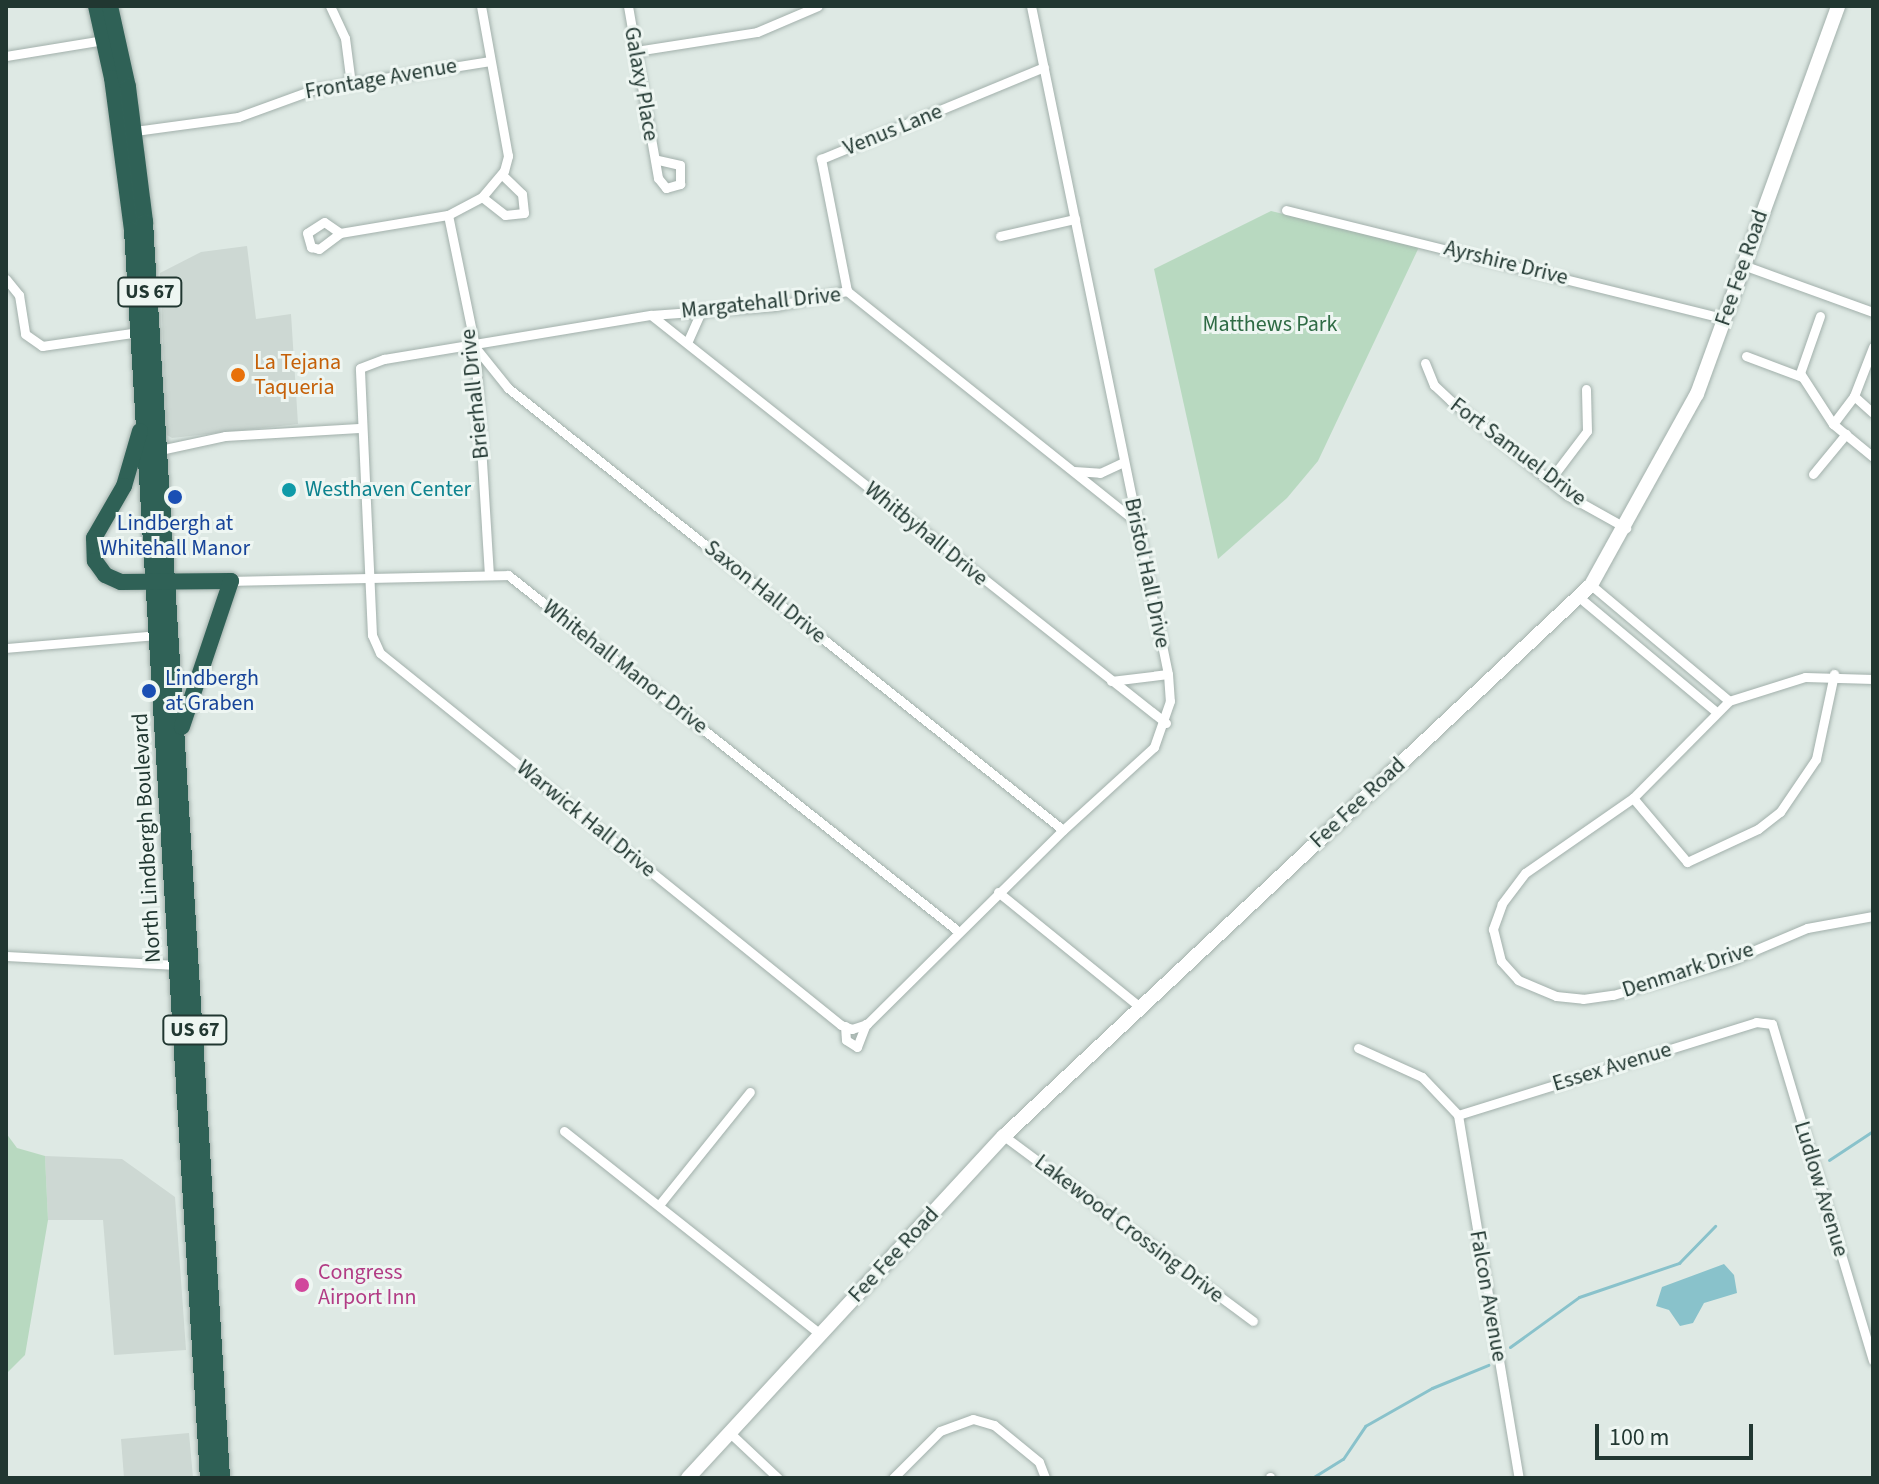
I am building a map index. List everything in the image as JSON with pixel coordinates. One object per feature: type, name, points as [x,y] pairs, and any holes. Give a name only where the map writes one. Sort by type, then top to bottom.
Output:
[{"type":"highway","name":"North Lindbergh Boulevard","points":[[96,6],[124,154],[144,418],[178,742],[222,1478]]},
{"type":"highway","name":"North Lindbergh Boulevard","points":[[110,6],[135,131],[160,450],[157,635],[208,1478]]},
{"type":"highway","points":[[144,418],[130,472],[92,547],[95,561],[112,580],[231,581],[178,742]]},
{"type":"street","points":[[330,6],[345,38],[351,84]]},
{"type":"street","points":[[340,233],[448,215],[482,197],[502,175],[508,156],[481,6]]},
{"type":"street","name":"Galaxy Place","points":[[628,6],[658,160]]},
{"type":"street","points":[[636,51],[757,32],[818,6]]},
{"type":"street","name":"Bristol Hall Drive","points":[[1031,6],[1168,674],[1166,723]]},
{"type":"street","name":"Fee Fee Road","points":[[688,1478],[1004,1136],[1591,585],[1626,528],[1686,417],[1725,319],[1838,6]]},
{"type":"street","points":[[6,56],[104,40]]},
{"type":"street","name":"Frontage Avenue","points":[[135,131],[238,117],[286,97],[489,61]]},
{"type":"street","name":"Venus Lane","points":[[847,291],[821,159],[1044,67]]},
{"type":"street","points":[[482,197],[505,215],[524,213],[522,194],[502,175]]},
{"type":"street","name":"Ayrshire Drive","points":[[1286,210],[1725,319]]},
{"type":"street","name":"Brierhall Drive","points":[[448,215],[475,347],[489,575]]},
{"type":"street","points":[[1000,236],[1075,219]]},
{"type":"street","points":[[1743,265],[1873,312]]},
{"type":"street","points":[[6,279],[19,295],[25,334],[42,346],[139,332]]},
{"type":"street","name":"Margatehall Drive","points":[[360,368],[384,359],[475,347],[651,315],[775,306],[847,291],[1136,522]]},
{"type":"street","points":[[687,343],[702,309]]},
{"type":"street","name":"Whitbyhall Drive","points":[[651,315],[1166,723]]},
{"type":"street","points":[[1802,377],[1820,316]]},
{"type":"street","name":"Saxon Hall Drive","points":[[475,347],[519,397],[1063,830]]},
{"type":"street","points":[[1833,424],[1854,396],[1873,347]]},
{"type":"street","points":[[1746,356],[1802,377],[1833,424],[1873,457]]},
{"type":"street","name":"Fort Samuel Drive","points":[[1425,363],[1440,392],[1550,480],[1626,528]]},
{"type":"street","name":"Warwick Hall Drive","points":[[360,368],[359,428],[368,581],[372,635],[380,653],[848,1027]]},
{"type":"street","points":[[1550,480],[1587,431],[1586,389]]},
{"type":"street","points":[[1854,396],[1873,413]]},
{"type":"street","points":[[160,450],[225,436],[359,428]]},
{"type":"street","points":[[1813,474],[1846,434]]},
{"type":"street","points":[[1071,471],[1100,473],[1124,462]]},
{"type":"street","name":"Whitehall Manor Drive","points":[[231,581],[368,581],[508,575],[958,931]]},
{"type":"street","points":[[1591,585],[1729,701]]},
{"type":"street","points":[[1580,598],[1715,711]]},
{"type":"street","points":[[6,648],[157,635]]},
{"type":"street","points":[[1111,681],[1168,674]]},
{"type":"street","points":[[1834,674],[1816,759],[1780,812],[1758,829],[1687,862],[1633,798],[1715,711],[1729,701],[1805,677],[1834,674],[1873,679]]},
{"type":"street","points":[[866,1024],[848,1027],[846,1040],[857,1047],[866,1024],[998,892],[1154,747],[1166,723]]},
{"type":"street","name":"Denmark Drive","points":[[1633,798],[1541,857],[1513,886],[1493,929],[1496,951],[1507,970],[1534,989],[1556,996],[1613,995],[1729,961],[1807,928],[1873,916]]},
{"type":"street","points":[[998,892],[1139,1006]]},
{"type":"street","points":[[6,956],[177,965]]},
{"type":"street","name":"Essex Avenue","points":[[1458,1115],[1766,1021]]},
{"type":"street","name":"Ludlow Avenue","points":[[1766,1021],[1772,1024],[1873,1360]]},
{"type":"street","points":[[1358,1048],[1422,1077],[1458,1115]]},
{"type":"street","points":[[659,1205],[750,1092]]},
{"type":"street","name":"Falcon Avenue","points":[[1458,1115],[1519,1478]]},
{"type":"street","points":[[564,1131],[820,1334]]},
{"type":"street","name":"Lakewood Crossing Drive","points":[[1004,1136],[1253,1321]]},
{"type":"street","points":[[893,1478],[940,1431],[973,1419],[994,1425],[1039,1462],[1045,1478]]},
{"type":"street","points":[[730,1433],[778,1478]]},
{"type":"shaded area","points":[[247,246],[256,319],[291,314],[298,424],[172,438],[167,435],[160,273],[201,252]]},
{"type":"shaded area","points":[[45,1156],[122,1159],[175,1197],[186,1350],[114,1355],[103,1220],[48,1220]]},
{"type":"shaded area","points":[[189,1433],[193,1478],[124,1478],[121,1439]]},
{"type":"green space","name":"Matthews Park","points":[[1271,211],[1419,247],[1318,461],[1287,498],[1218,559],[1154,269]]},
{"type":"green space","points":[[6,1133],[17,1148],[45,1156],[48,1220],[25,1355],[6,1374]]},
{"type":"water","points":[[1724,1264],[1734,1275],[1737,1293],[1704,1303],[1693,1323],[1680,1326],[1669,1310],[1656,1306],[1662,1287]]},
{"type":"waterway","points":[[1829,1160],[1873,1131]]},
{"type":"waterway","points":[[1510,1347],[1579,1297],[1679,1263],[1715,1226]]},
{"type":"waterway","points":[[1312,1478],[1343,1459],[1365,1426],[1432,1388],[1488,1365]]},
{"type":"place","name":"La Tejana Taqueria","points":[[238,375]]},
{"type":"place","name":"Westhaven Center","points":[[289,490]]},
{"type":"place","name":"Lindbergh at Whitehall Manor","points":[[175,497]]},
{"type":"place","name":"Lindbergh at Graben","points":[[149,691]]},
{"type":"place","name":"Congress Airport Inn","points":[[302,1285]]}]
